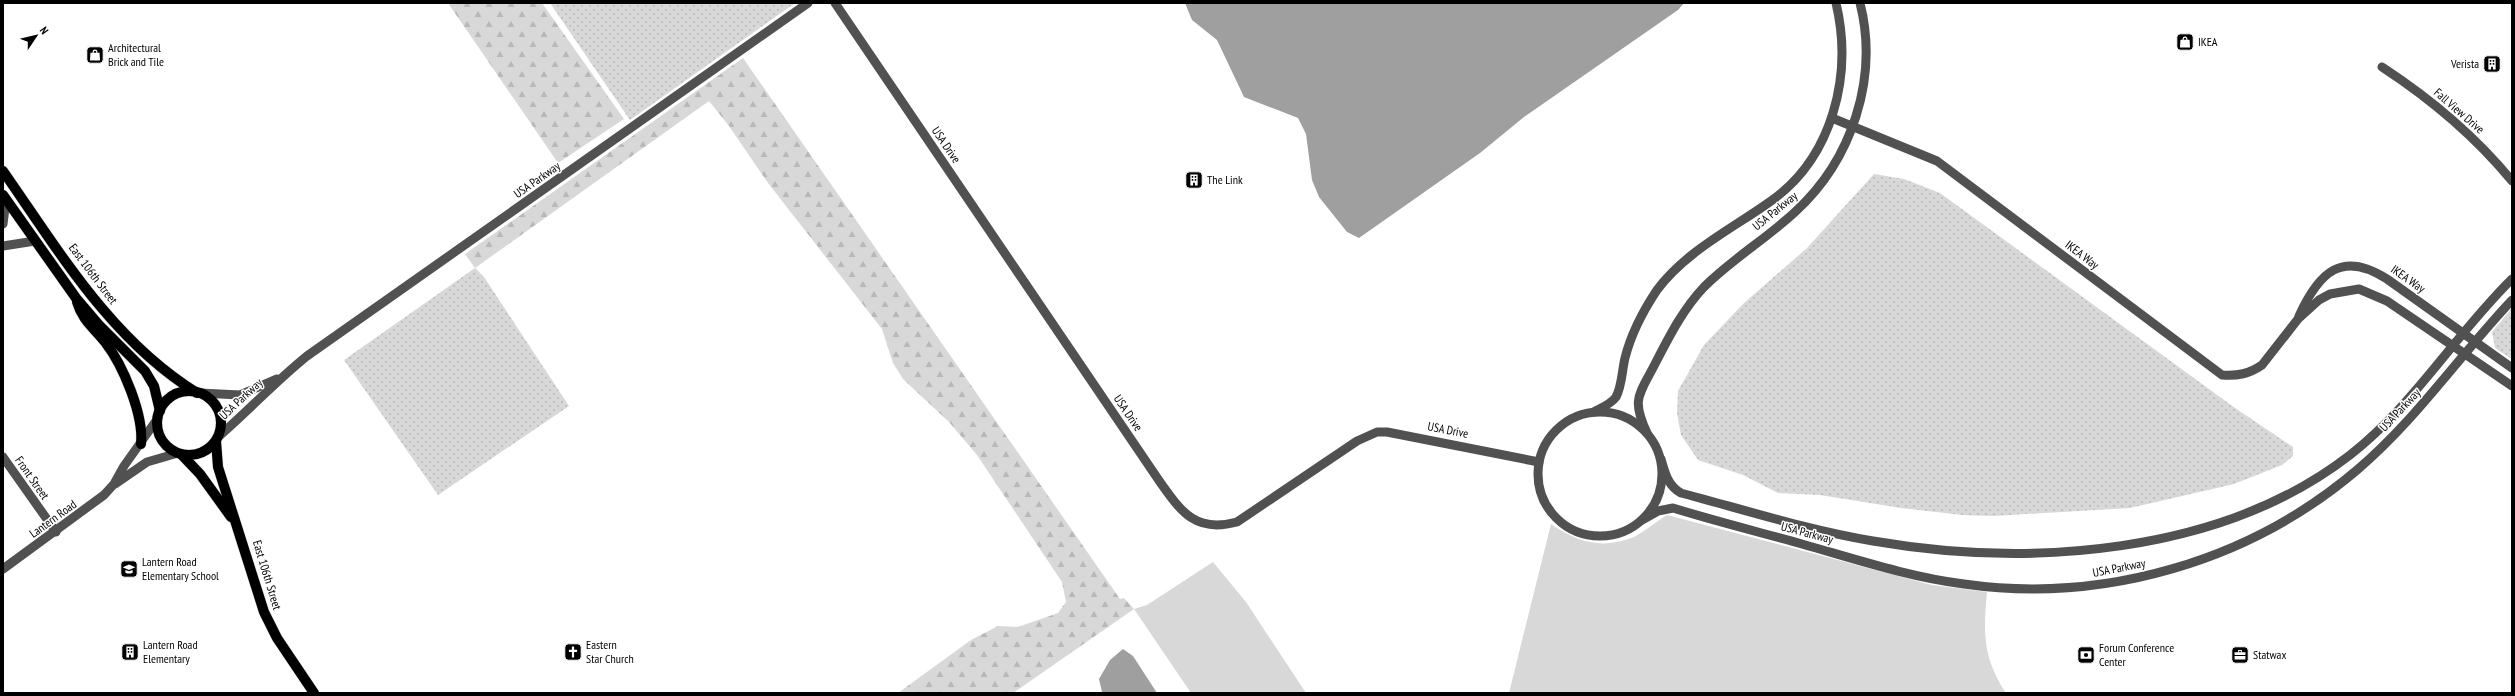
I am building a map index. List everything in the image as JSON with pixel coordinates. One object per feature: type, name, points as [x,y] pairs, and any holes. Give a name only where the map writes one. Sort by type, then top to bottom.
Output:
[{"type":"main road","name":"East 106th Street","points":[[3,171],[103,311],[169,376],[198,393]]},
{"type":"main road","points":[[5,197],[76,298],[99,325],[140,364],[151,380],[159,415],[158,429],[162,439],[169,447],[180,453],[198,454],[208,449],[217,439],[221,427],[219,411],[209,398],[198,393],[186,392],[175,395],[166,402],[159,415]]},
{"type":"main road","points":[[76,298],[81,316],[105,342],[120,366],[141,426],[141,444]]},
{"type":"main road","name":"East 106th Street","points":[[217,439],[218,468],[237,525],[259,600],[270,626],[314,693]]},
{"type":"main road","name":"East 106th Street","points":[[180,453],[200,474],[237,525]]},
{"type":"street","name":"USA Parkway","points":[[217,439],[262,398],[280,378],[307,356],[808,3]]},
{"type":"street","name":"USA Drive","points":[[835,3],[1160,482],[1185,515],[1210,526],[1223,526],[1237,522],[1357,441],[1377,432],[1407,434],[1539,462]]},
{"type":"street","name":"USA Parkway","points":[[1661,459],[1661,488],[1654,505],[1642,520],[1634,527],[1613,535],[1592,535],[1570,528],[1561,522],[1547,505],[1539,484],[1539,462],[1543,449],[1558,428],[1581,415],[1594,412],[1610,403],[1616,397],[1634,330],[1646,308],[1665,281],[1702,247],[1769,203],[1790,185],[1814,154],[1832,118],[1840,84],[1842,58],[1841,28],[1836,3]]},
{"type":"street","name":"USA Parkway","points":[[1860,3],[1864,20],[1867,54],[1864,84],[1853,127],[1833,167],[1808,199],[1794,213],[1722,270],[1703,288],[1683,313],[1640,392],[1637,410],[1661,459],[1666,478],[1672,487],[1681,493],[1812,528],[1873,541],[1929,548],[2003,552],[2086,549],[2131,544],[2202,530],[2269,505],[2316,479],[2349,456],[2385,424],[2421,385],[2463,333],[2512,279]]},
{"type":"street","name":"Fall View Drive","points":[[2382,67],[2444,111],[2484,149],[2512,181]]},
{"type":"street","name":"IKEA Way","points":[[1832,118],[1937,161],[2222,375],[2245,375],[2262,365],[2298,319],[2330,294],[2359,289],[2388,301],[2512,386]]},
{"type":"street","points":[[3,224],[5,197]]},
{"type":"street","points":[[3,246],[12,242],[35,241]]},
{"type":"street","name":"IKEA Way","points":[[2298,319],[2306,301],[2320,281],[2341,267],[2353,265],[2374,271],[2512,368]]},
{"type":"street","name":"USA Parkway","points":[[1642,520],[1658,511],[1672,508],[1888,568],[1963,584],[2052,589],[2098,585],[2134,579],[2179,567],[2234,547],[2279,524],[2313,503],[2358,470],[2410,418],[2512,300]]},
{"type":"street","name":"USA Parkway","points":[[198,393],[240,395],[280,378]]},
{"type":"street","name":"USA Parkway","points":[[1594,412],[1623,416],[1647,433]]},
{"type":"street","name":"Lantern Road","points":[[114,484],[124,466],[141,444],[159,415]]},
{"type":"street","name":"Lantern Road","points":[[3,569],[92,506],[114,484],[147,462],[180,453]]},
{"type":"street","name":"Front Street","points":[[3,457],[56,532]]},
{"type":"green space","points":[[448,3],[542,3],[624,119],[558,163]]},
{"type":"green space","points":[[550,3],[795,3],[630,120]]},
{"type":"green space","points":[[743,58],[1120,599],[1124,598],[1134,609],[1013,693],[898,693],[971,640],[998,626],[1018,627],[1058,613],[1066,602],[1062,582],[977,455],[949,422],[903,379],[893,363],[882,329],[768,183],[729,126],[709,101],[475,268],[465,254]]},
{"type":"green space","points":[[1874,174],[1904,179],[1940,193],[2235,408],[2293,447],[2293,456],[2282,465],[2234,484],[2130,508],[1993,516],[1962,515],[1901,508],[1820,495],[1778,493],[1743,475],[1698,460],[1681,435],[1677,413],[1678,391],[1704,345],[1743,304],[1807,248]]},
{"type":"green space","points":[[475,268],[484,277],[569,406],[438,495],[344,360]]},
{"type":"green space","points":[[2512,308],[2512,359],[2495,348],[2492,332]]},
{"type":"green space","points":[[1667,515],[1932,585],[1987,592],[1985,620],[1986,645],[1998,680],[2006,693],[1509,693],[1551,524],[1580,539],[1590,542],[1611,543],[1634,537]]},
{"type":"green space","points":[[1213,562],[1246,602],[1306,693],[1191,693],[1134,609],[1147,605]]},
{"type":"shaded area","points":[[1185,3],[1684,3],[1678,10],[1524,117],[1480,153],[1359,238],[1347,232],[1319,197],[1312,180],[1306,134],[1298,118],[1244,97],[1217,40],[1192,20]]},
{"type":"shaded area","points":[[1123,649],[1133,656],[1157,693],[1102,692],[1099,679],[1110,660]]},
{"type":"place","name":"IKEA","points":[[2185,42]]},
{"type":"place","name":"Architectural Brick and Tile","points":[[95,55]]},
{"type":"place","name":"Verista","points":[[2492,64]]},
{"type":"place","name":"The Link","points":[[1194,180]]},
{"type":"place","name":"Lantern Road Elementary School","points":[[129,569]]},
{"type":"place","name":"Lantern Road Elementary","points":[[130,652]]},
{"type":"place","name":"Eastern Star Church","points":[[573,652]]},
{"type":"place","name":"Forum Conference Center","points":[[2086,655]]},
{"type":"place","name":"Statwax","points":[[2240,655]]}]
